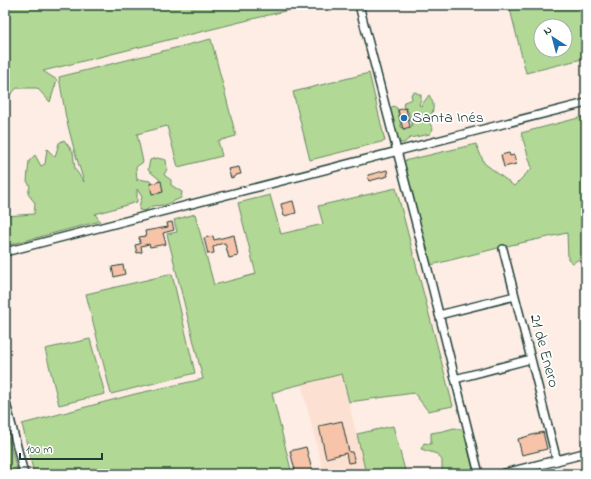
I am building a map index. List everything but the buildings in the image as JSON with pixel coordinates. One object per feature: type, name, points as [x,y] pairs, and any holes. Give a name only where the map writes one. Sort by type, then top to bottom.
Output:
[{"type":"main road","points":[[503,474],[586,453]]},
{"type":"street","points":[[359,5],[479,474]]},
{"type":"street","points":[[5,252],[586,103]]},
{"type":"street","name":"21 de Enero","points":[[503,249],[557,460]]},
{"type":"street","points":[[439,316],[515,296]]},
{"type":"street","points":[[455,379],[531,359]]},
{"type":"street","points":[[5,399],[24,474]]},
{"type":"shaded area","points":[[342,374],[366,474],[324,474],[301,384]]},
{"type":"green space","points":[[5,5],[309,5],[43,71],[57,80],[50,102],[37,88],[17,88],[9,96],[5,106]]},
{"type":"green space","points":[[509,5],[586,5],[586,58],[526,73]]},
{"type":"green space","points":[[211,39],[236,136],[218,141],[222,156],[178,167],[167,126],[137,134],[143,162],[136,167],[137,181],[138,179],[150,181],[155,194],[161,193],[159,179],[148,170],[150,160],[157,158],[166,160],[167,169],[164,175],[171,180],[171,185],[182,192],[181,198],[165,205],[152,206],[145,211],[139,210],[142,197],[137,189],[137,202],[95,214],[100,221],[5,246],[5,216],[34,214],[35,203],[28,194],[30,186],[27,181],[29,161],[35,155],[41,166],[45,164],[47,149],[55,157],[59,143],[64,140],[73,152],[75,169],[84,182],[66,118],[59,77]]},
{"type":"green space","points":[[369,73],[385,141],[310,160],[293,92]]},
{"type":"green space","points":[[415,92],[421,95],[419,105],[421,106],[429,95],[433,102],[432,114],[429,122],[433,129],[430,134],[410,138],[404,143],[398,143],[389,110],[393,106],[397,108],[401,127],[405,130],[410,128],[412,125],[408,111],[403,107],[404,102],[412,99],[411,94]]},
{"type":"green space","points":[[586,116],[586,258],[579,259],[573,263],[568,259],[567,233],[502,247],[431,265],[404,161],[476,144],[484,163],[514,186],[532,168],[521,133]]},
{"type":"green space","points":[[396,188],[453,406],[428,411],[414,393],[349,402],[342,374],[272,393],[292,474],[34,474],[22,424],[135,394],[203,379],[167,234],[177,232],[174,220],[195,214],[214,285],[256,274],[238,203],[270,195],[281,234],[323,224],[318,206]]},
{"type":"green space","points":[[172,274],[195,373],[111,394],[86,294]]},
{"type":"green space","points":[[90,339],[105,394],[59,405],[45,349]]},
{"type":"green space","points":[[5,426],[18,474],[5,474]]},
{"type":"green space","points":[[393,426],[406,474],[366,474],[357,434]]},
{"type":"green space","points":[[454,428],[460,429],[464,432],[473,469],[470,473],[442,474],[442,460],[437,454],[421,449],[424,443],[431,444],[431,433]]},
{"type":"waterway","points":[[5,388],[8,397]]},
{"type":"waterway","points":[[10,403],[14,417]]},
{"type":"waterway","points":[[15,421],[16,427]]},
{"type":"place","name":"Santa Inés","points":[[404,118]]}]
